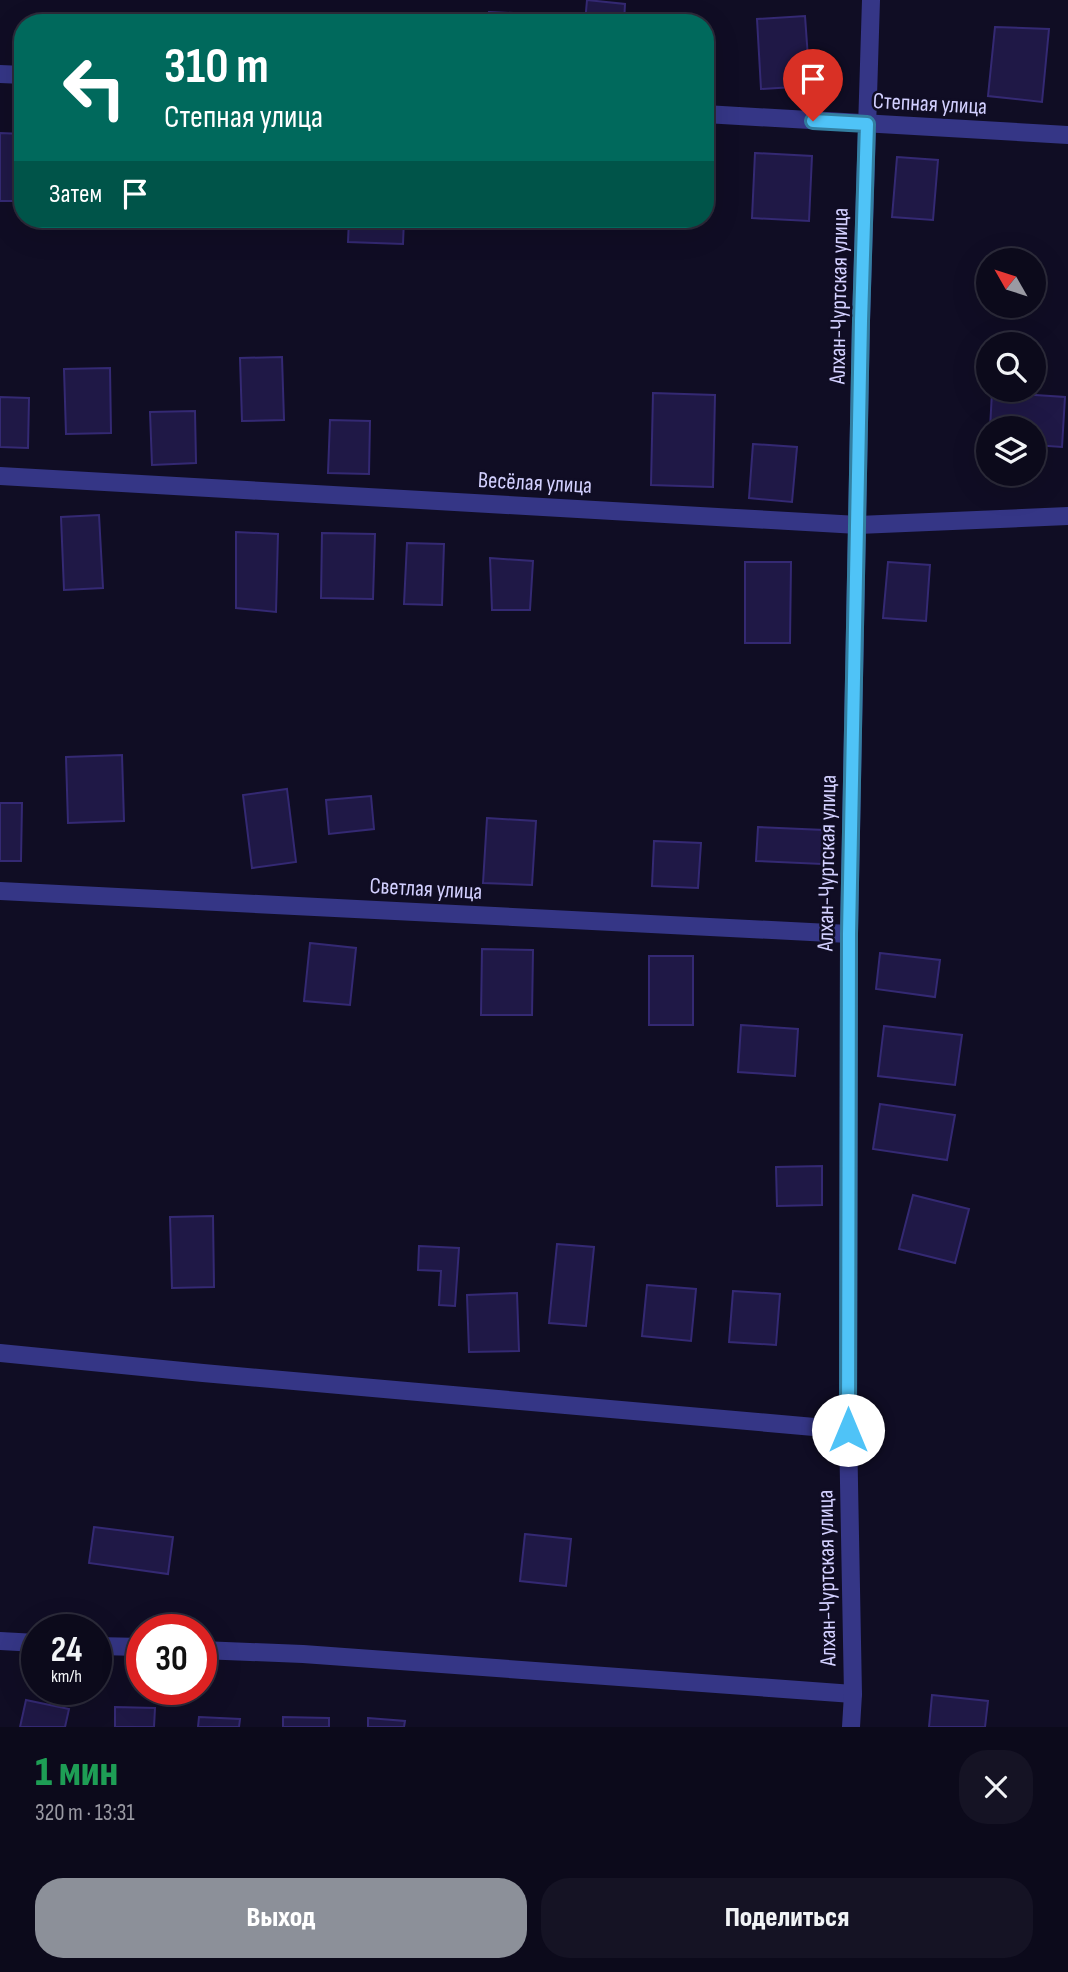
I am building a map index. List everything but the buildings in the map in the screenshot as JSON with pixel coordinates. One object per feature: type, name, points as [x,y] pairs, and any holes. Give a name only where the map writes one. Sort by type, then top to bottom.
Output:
[{"type":"street","name":"Алхан-Чуртская улица","points":[[851,1727],[853,1694],[848,1430],[849,934],[861,321],[872,0]]},
{"type":"street","name":"Степная улица","points":[[714,115],[1068,135]]},
{"type":"street","name":"Весёлая улица","points":[[0,476],[858,525],[1068,516]]},
{"type":"street","name":"Светлая улица","points":[[0,891],[849,934]]},
{"type":"street","points":[[0,1353],[848,1430]]},
{"type":"street","points":[[0,1641],[21,1642]]},
{"type":"street","points":[[217,1651],[303,1654],[853,1694]]},
{"type":"route","points":[[813,121],[867,124],[849,934],[848,1430]]}]
